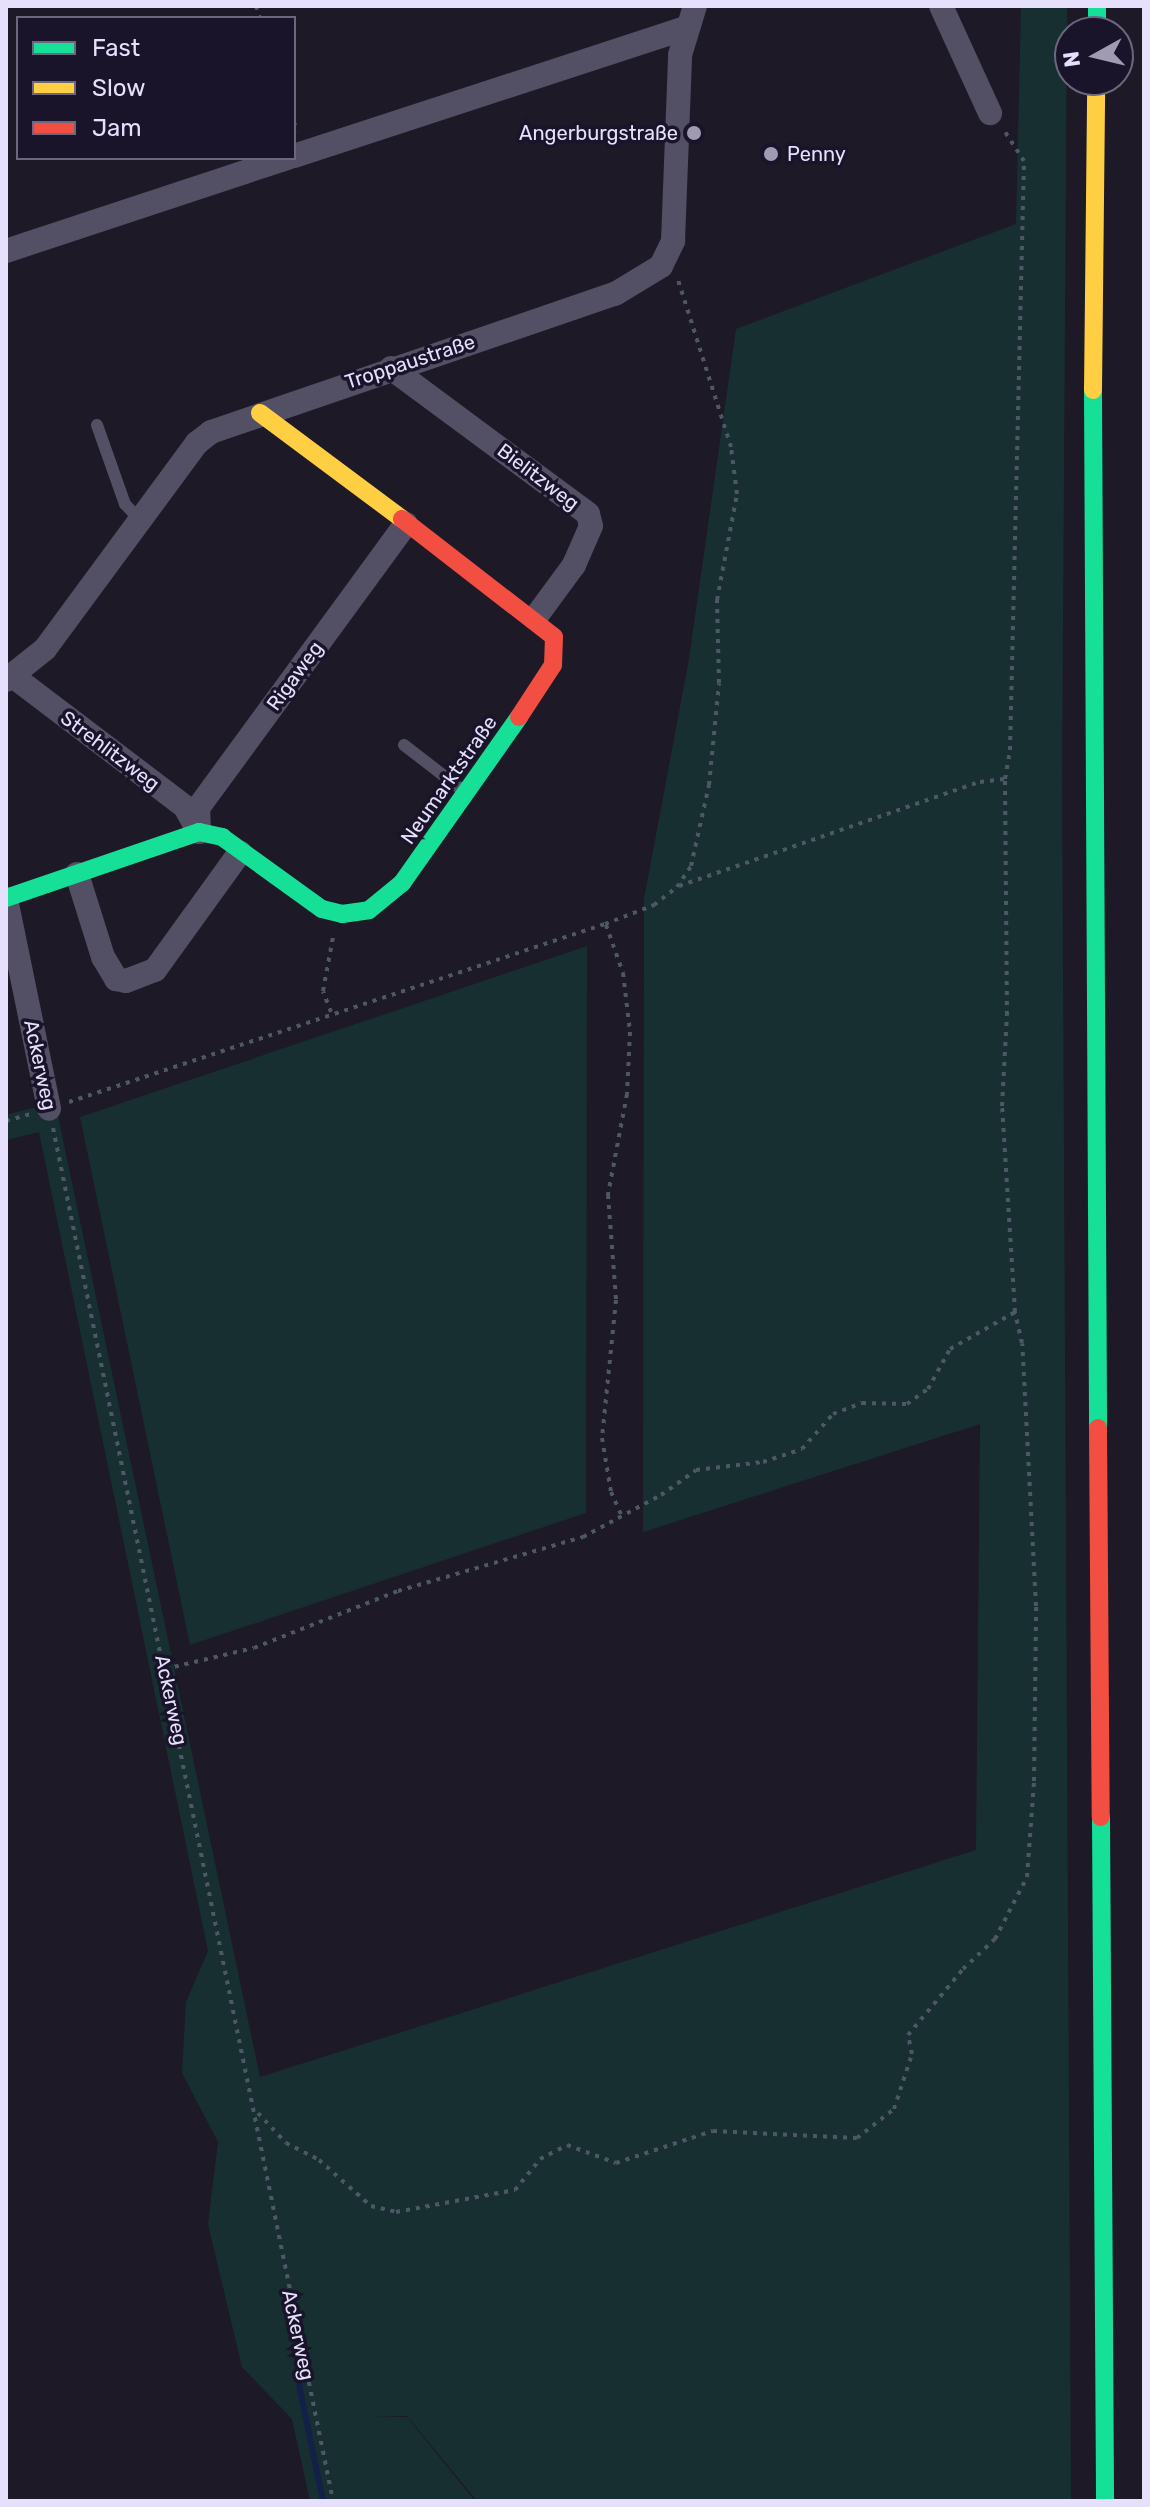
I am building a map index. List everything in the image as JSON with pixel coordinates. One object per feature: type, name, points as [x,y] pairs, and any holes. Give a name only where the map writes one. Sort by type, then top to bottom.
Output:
[{"type":"main road","points":[[1096,96],[1092,460],[1105,2501]]},
{"type":"main road","name":"Neumarktstraße","points":[[260,413],[535,618],[554,637],[553,665],[468,795],[390,896],[369,910],[334,913]]},
{"type":"main road","points":[[6,899],[199,832],[222,837],[334,913]]},
{"type":"street","points":[[941,6],[990,113]]},
{"type":"street","points":[[296,155],[691,17],[676,112],[676,208],[670,251]]},
{"type":"street","points":[[6,251],[282,160]]},
{"type":"street","name":"Troppaustraße","points":[[10,678],[45,649],[197,443],[260,413],[615,294],[647,278],[670,251]]},
{"type":"street","name":"Bielitzweg","points":[[391,368],[588,514],[591,526],[574,565],[535,618]]},
{"type":"street","name":"Rigaweg","points":[[199,832],[198,808],[406,524]]},
{"type":"street","name":"Strehlitzweg","points":[[10,678],[185,807],[199,832]]},
{"type":"street","points":[[77,874],[110,971],[116,979],[138,979],[155,970],[240,852]]},
{"type":"street","name":"Ackerweg","points":[[6,899],[49,1109]]},
{"type":"lane","points":[[97,425],[125,504],[140,520]]},
{"type":"lane","points":[[404,745],[468,795]]},
{"type":"path","points":[[258,2113],[286,2143],[319,2160],[371,2206],[396,2212],[515,2190],[540,2159],[567,2145],[616,2163],[713,2131],[857,2138],[894,2109],[912,2054],[908,2035],[963,1969],[995,1939],[1027,1877],[1034,1781],[1036,1606],[1022,1343],[1015,1312],[1002,1106],[1007,1015],[1005,779],[1010,750],[1024,161],[990,113]]},
{"type":"path","points":[[49,1109],[331,1012],[605,924],[654,905],[677,887],[691,866],[709,785],[719,683],[717,600],[737,494],[731,447],[670,251]]},
{"type":"path","points":[[677,887],[980,782],[1005,779]]},
{"type":"path","points":[[331,1012],[323,991],[334,913]]},
{"type":"path","points":[[605,924],[623,973],[630,1032],[627,1094],[608,1195],[616,1300],[602,1438],[611,1492],[622,1517]]},
{"type":"path","name":"Ackerweg","points":[[49,1109],[258,2113],[333,2501]]},
{"type":"path","points":[[165,1669],[254,1648],[398,1591],[583,1537],[622,1517],[696,1470],[763,1462],[802,1449],[833,1414],[862,1403],[907,1404],[928,1389],[950,1349],[1015,1312]]},
{"type":"green space","points":[[1021,6],[1067,6],[1067,16],[1054,16],[1054,96],[1066,96],[1062,779],[1071,2501],[477,2501],[407,2416],[369,2417],[407,2417],[475,2501],[310,2501],[292,2419],[242,2367],[208,2224],[218,2142],[182,2073],[186,2002],[208,1951],[39,1132],[6,1140],[6,1115],[55,1102],[260,2077],[976,1850],[980,1424],[643,1532],[644,899],[689,659],[736,329],[1016,224]]},
{"type":"green space","points":[[587,946],[586,1513],[190,1645],[80,1117]]},
{"type":"waterway","points":[[299,2385],[323,2501]]},
{"type":"traffic: fast","points":[[1097,6],[1097,16]]},
{"type":"traffic: fast","points":[[1093,390],[1098,1428]]},
{"type":"traffic: fast","points":[[6,898],[199,832],[222,837],[322,909],[342,914],[369,910],[402,883],[519,717]]},
{"type":"traffic: fast","points":[[1101,1817],[1105,2501]]},
{"type":"traffic: slow","points":[[1093,390],[1096,96]]},
{"type":"traffic: slow","points":[[260,413],[402,519]]},
{"type":"traffic: jam","points":[[402,519],[554,637],[553,665],[519,717]]},
{"type":"traffic: jam","points":[[1098,1428],[1101,1817]]},
{"type":"place","name":"Angerburgstraße","points":[[694,133]]},
{"type":"place","name":"Penny","points":[[771,154]]}]
